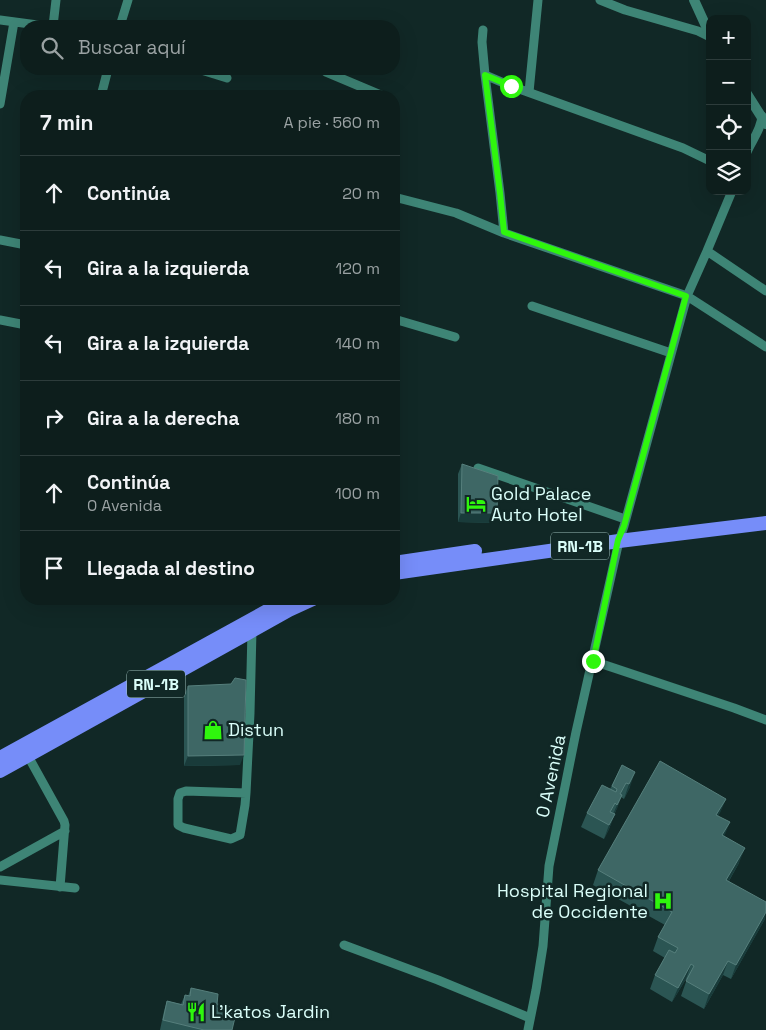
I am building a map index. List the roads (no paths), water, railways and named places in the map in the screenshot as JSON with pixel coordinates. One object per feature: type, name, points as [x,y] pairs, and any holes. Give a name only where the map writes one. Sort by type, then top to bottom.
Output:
[{"type":"highway","name":"RN-1B","points":[[400,562],[622,530],[766,513]]},
{"type":"highway","name":"RN-1B","points":[[400,572],[622,530],[766,522]]},
{"type":"highway","name":"RN-1B","points":[[0,758],[278,605]]},
{"type":"highway","name":"RN-1B","points":[[0,771],[300,605]]},
{"type":"street","points":[[54,20],[56,0]]},
{"type":"street","points":[[122,20],[128,0]]},
{"type":"street","points":[[530,92],[538,0]]},
{"type":"street","points":[[600,0],[625,10],[706,35]]},
{"type":"street","points":[[694,0],[706,27]]},
{"type":"street","points":[[0,20],[20,23]]},
{"type":"street","points":[[0,104],[14,22]]},
{"type":"street","points":[[483,30],[482,42],[485,75],[504,232]]},
{"type":"street","points":[[103,90],[106,75]]},
{"type":"street","points":[[217,75],[227,78]]},
{"type":"street","points":[[333,75],[369,90]]},
{"type":"street","points":[[485,75],[683,148],[706,159]]},
{"type":"street","points":[[748,150],[764,120],[751,100]]},
{"type":"street","name":"0 Avenida","points":[[528,1030],[543,946],[549,866],[576,732],[622,530],[686,296],[730,195]]},
{"type":"street","points":[[400,198],[456,212],[504,232],[686,296],[766,348]]},
{"type":"street","points":[[0,240],[20,244]]},
{"type":"street","points":[[707,251],[766,291]]},
{"type":"street","points":[[532,306],[671,353]]},
{"type":"street","points":[[0,320],[20,325]]},
{"type":"street","points":[[400,321],[455,337]]},
{"type":"street","points":[[478,468],[622,530]]},
{"type":"street","points":[[246,793],[180,793],[178,799],[178,825],[231,839],[240,835],[246,793],[252,630]]},
{"type":"street","points":[[593,661],[766,720]]},
{"type":"street","points":[[28,756],[64,821],[65,831],[60,887]]},
{"type":"street","points":[[0,867],[65,831]]},
{"type":"street","points":[[0,880],[75,888]]},
{"type":"street","points":[[344,945],[438,980],[530,1018]]},
{"type":"place","name":"Gold Palace Auto Hotel","points":[[476,504]]},
{"type":"place","name":"Distun","points":[[213,730]]},
{"type":"place","name":"Hospital Regional de Occidente","points":[[663,901]]},
{"type":"place","name":"L'katos Jardin","points":[[196,1012]]}]
